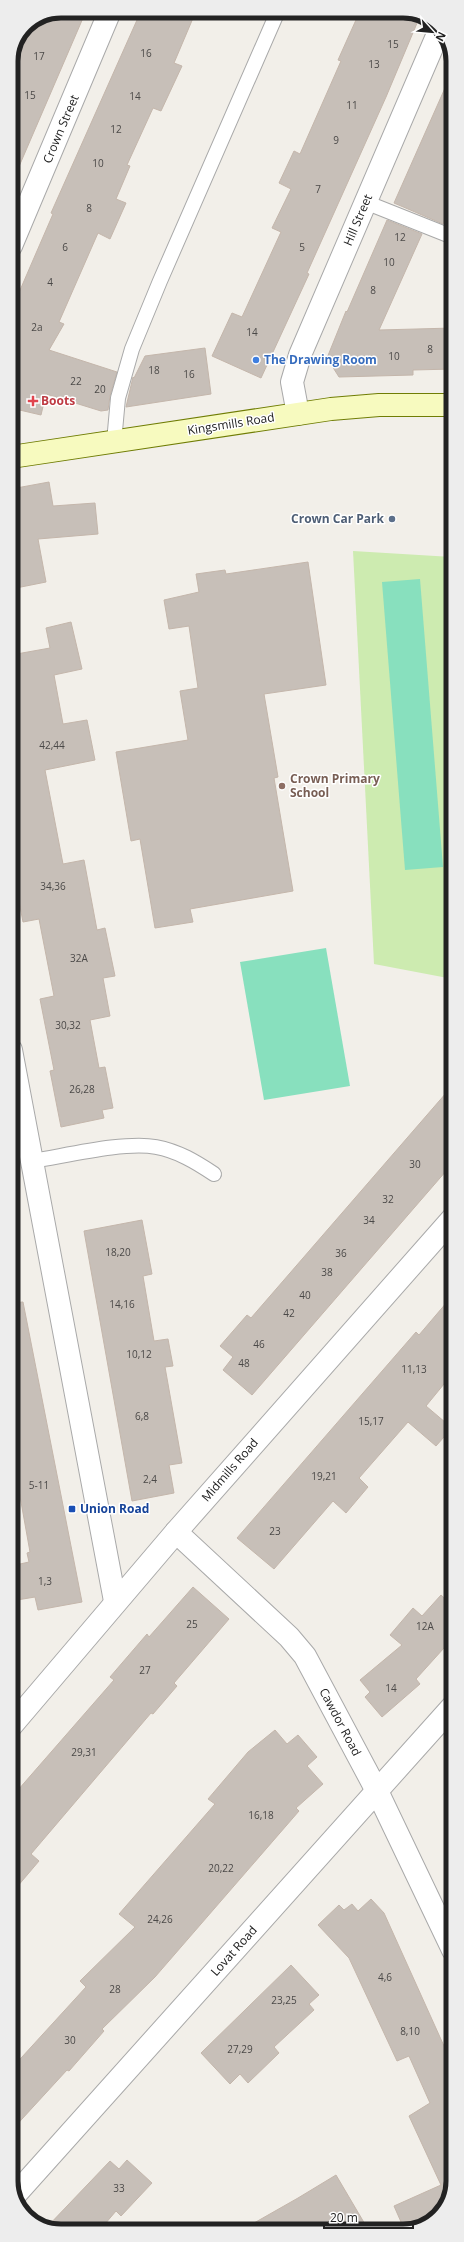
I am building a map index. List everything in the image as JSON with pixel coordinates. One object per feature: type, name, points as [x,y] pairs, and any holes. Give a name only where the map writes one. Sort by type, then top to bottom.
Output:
[{"type":"street","name":"Crown Street","points":[[18,229],[107,18]]},
{"type":"street","name":"Hill Street","points":[[298,414],[292,382],[300,355],[437,35]]},
{"type":"street","name":"Kingsmills Road","points":[[18,456],[298,414],[379,405],[446,406]]},
{"type":"street","points":[[18,1087],[115,1601]]},
{"type":"street","name":"Midmills Road","points":[[18,1718],[115,1601],[446,1226]]},
{"type":"street","name":"Cawdor Road","points":[[176,1532],[289,1637],[305,1656],[377,1791],[446,1935]]},
{"type":"street","name":"Lovat Road","points":[[19,2191],[446,1714]]},
{"type":"lane","points":[[114,442],[118,398],[132,349],[160,281],[275,18]]},
{"type":"lane","points":[[366,202],[446,234]]},
{"type":"lane","points":[[32,1161],[139,1145],[169,1150],[196,1162],[214,1174]]},
{"type":"green space","points":[[353,551],[446,557],[446,978],[374,964]]},
{"type":"green space","points":[[420,579],[443,867],[405,870],[382,582]]},
{"type":"green space","points":[[326,948],[350,1086],[264,1100],[240,962]]},
{"type":"building","points":[[61,18],[83,18],[18,169],[18,61],[21,44],[25,37],[37,25],[44,21]]},
{"type":"building","points":[[138,18],[193,18],[174,63],[182,66],[161,111],[153,108],[127,165],[130,166],[116,199],[126,203],[110,239],[98,233],[59,322],[64,324],[49,350],[117,372],[110,396],[108,410],[101,411],[46,394],[41,415],[18,410],[18,295],[53,214],[51,213]]},
{"type":"building","points":[[357,18],[406,18],[418,21],[386,97],[307,273],[309,274],[261,378],[212,356],[232,313],[242,317],[281,232],[272,228],[291,189],[279,183],[294,151],[300,154],[341,61],[338,60]]},
{"type":"building","points":[[446,86],[446,218],[443,224],[394,203]]},
{"type":"building","points":[[387,220],[422,234],[379,330],[446,328],[446,369],[413,370],[413,375],[339,377],[327,358],[346,311],[347,312]]},
{"type":"building","points":[[205,348],[211,394],[126,407],[133,377],[134,378],[145,356]]},
{"type":"building","points":[[49,482],[53,506],[95,503],[98,534],[38,539],[46,582],[18,588],[18,488]]},
{"type":"building","points":[[308,562],[326,685],[264,694],[278,777],[274,778],[293,891],[190,909],[193,922],[155,928],[140,839],[131,841],[116,752],[188,740],[180,691],[198,688],[189,626],[169,629],[164,600],[199,592],[196,574],[225,570],[226,574]]},
{"type":"building","points":[[71,622],[82,669],[54,675],[63,724],[87,720],[95,760],[45,770],[63,864],[84,860],[97,930],[105,928],[115,976],[103,978],[110,1016],[90,1020],[99,1068],[105,1067],[113,1108],[102,1110],[104,1118],[61,1127],[50,1071],[54,1070],[40,999],[54,996],[39,919],[23,922],[18,896],[18,654],[50,648],[46,628]]},
{"type":"building","points":[[446,1093],[446,1171],[252,1395],[223,1370],[233,1357],[220,1346],[247,1315],[251,1318]]},
{"type":"building","points":[[142,1220],[152,1274],[143,1276],[154,1341],[168,1339],[173,1366],[165,1367],[182,1463],[169,1465],[174,1493],[132,1501],[84,1231]]},
{"type":"building","points":[[18,1302],[23,1302],[82,1602],[38,1610],[35,1597],[18,1600],[18,1564],[29,1562],[27,1553],[30,1552],[18,1485]]},
{"type":"building","points":[[446,1303],[446,1382],[426,1406],[446,1423],[446,1435],[436,1446],[408,1422],[359,1478],[368,1487],[346,1513],[333,1501],[274,1569],[237,1538],[416,1332],[419,1335]]},
{"type":"building","points":[[193,1587],[229,1619],[174,1683],[177,1686],[153,1714],[151,1713],[31,1854],[39,1861],[18,1886],[18,1790],[114,1680],[110,1677],[147,1634],[149,1637]]},
{"type":"building","points":[[441,1595],[446,1600],[446,1646],[416,1679],[420,1684],[382,1717],[365,1697],[370,1692],[360,1680],[402,1645],[390,1635],[413,1608],[422,1616]]},
{"type":"building","points":[[275,1730],[287,1744],[298,1735],[317,1757],[307,1766],[323,1784],[296,1808],[299,1811],[155,1977],[102,2029],[104,2031],[69,2071],[67,2070],[18,2123],[18,2061],[86,1987],[80,1981],[135,1927],[119,1914],[215,1804],[208,1799],[248,1752]]},
{"type":"building","points":[[371,1899],[384,1913],[446,2050],[445,2190],[440,2203],[431,2213],[417,2222],[409,2224],[402,2224],[394,2206],[441,2185],[409,2116],[430,2103],[409,2056],[397,2061],[349,1958],[318,1925],[339,1905],[344,1910],[352,1904],[358,1911]]},
{"type":"building","points":[[291,1965],[319,1995],[309,2004],[314,2010],[274,2047],[279,2053],[248,2083],[240,2074],[230,2084],[201,2053]]},
{"type":"building","points":[[127,2160],[152,2183],[121,2216],[116,2211],[105,2224],[51,2223],[110,2161],[119,2169]]},
{"type":"building","points":[[336,2175],[365,2224],[252,2224]]},
{"type":"place","name":"The Drawing Room","points":[[256,360]]},
{"type":"place","name":"Boots","points":[[33,401]]},
{"type":"place","name":"Crown Car Park","points":[[392,519]]},
{"type":"place","name":"Crown Primary School","points":[[282,786]]},
{"type":"place","name":"Union Road","points":[[72,1509]]}]
